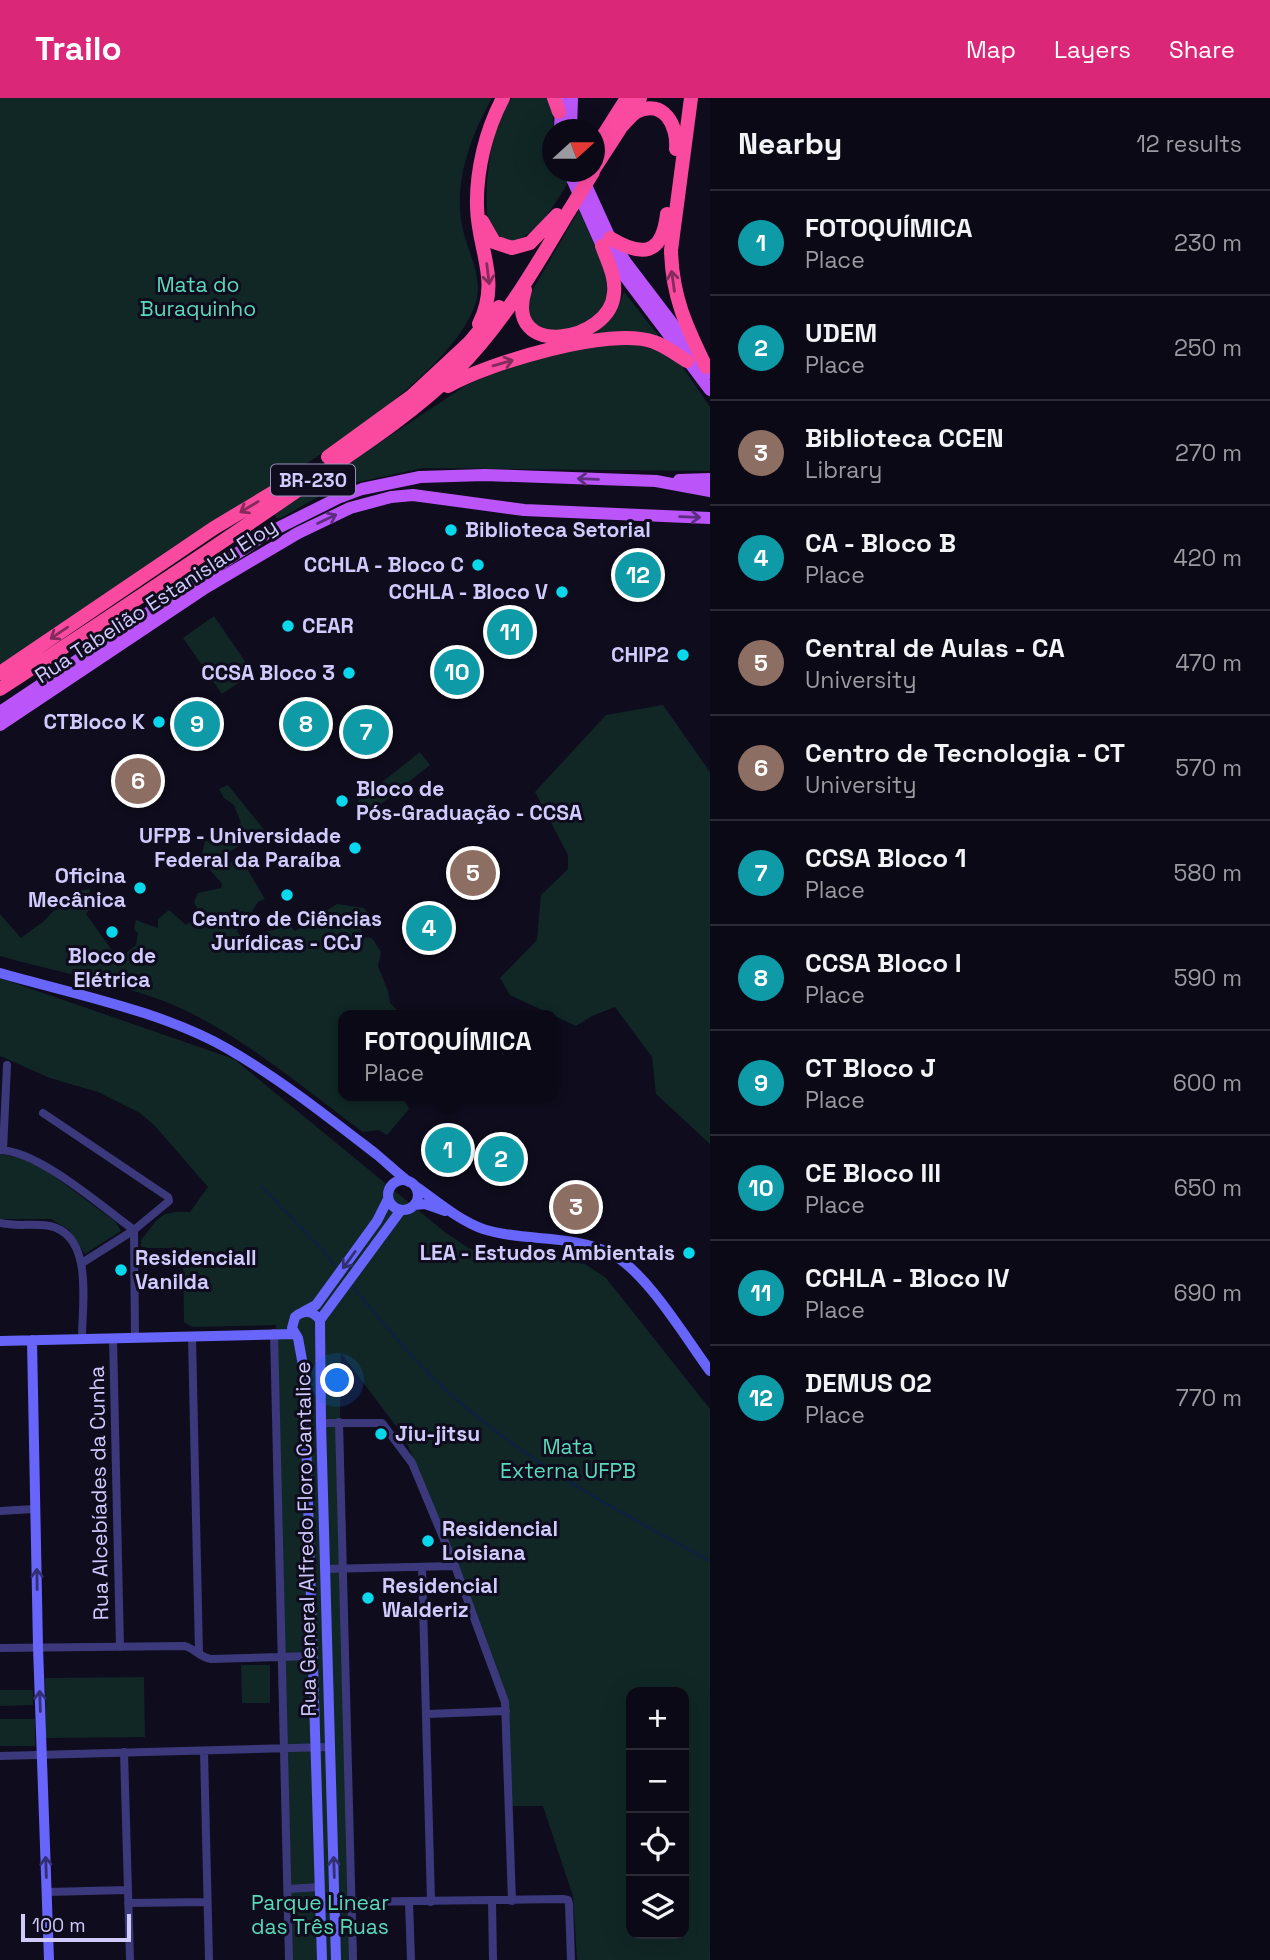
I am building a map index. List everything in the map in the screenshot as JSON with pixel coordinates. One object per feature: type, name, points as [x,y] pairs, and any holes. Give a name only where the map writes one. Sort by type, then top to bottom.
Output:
[{"type":"highway","points":[[612,130],[621,98]]},
{"type":"highway","name":"BR-230","points":[[605,144],[627,98]]},
{"type":"highway","name":"BR-230","points":[[612,130],[640,98]]},
{"type":"highway","points":[[691,98],[671,250],[672,275],[682,317],[708,370]]},
{"type":"highway","points":[[469,343],[484,314],[490,287],[477,207],[482,155],[503,102]]},
{"type":"highway","points":[[529,279],[522,312],[528,327],[549,337],[581,332],[603,317],[612,303],[614,286],[606,242],[637,251],[652,247],[661,238],[666,223],[677,145],[673,120],[667,112],[656,106],[645,107],[612,130]]},
{"type":"highway","name":"BR-230","points":[[0,689],[207,553],[421,405],[493,330],[529,279],[576,182]]},
{"type":"highway","name":"BR-230","points":[[0,673],[214,528],[302,475],[404,402],[469,343],[504,300],[582,182]]},
{"type":"highway","points":[[477,207],[484,228],[495,243],[512,248],[530,243],[562,213]]},
{"type":"highway","points":[[421,405],[468,375],[528,356],[587,342],[631,338],[654,342],[687,361]]},
{"type":"main road","points":[[571,119],[572,98]]},
{"type":"main road","points":[[574,182],[606,242],[687,361],[710,390]]},
{"type":"main road","points":[[585,182],[606,242],[627,264],[708,370]]},
{"type":"main road","name":"Rua Tabelião Estanislau Eloy","points":[[0,712],[266,534],[307,512],[362,489],[419,477],[485,475],[656,481],[710,491]]},
{"type":"main road","points":[[656,481],[710,479]]},
{"type":"main road","name":"Rua Tabelião Estanislau Eloy","points":[[0,725],[205,588],[298,533],[350,509],[391,497],[413,495],[524,510],[710,518]]},
{"type":"street","points":[[0,973],[146,1015],[188,1030],[226,1048],[268,1074],[455,1214]]},
{"type":"street","points":[[7,1065],[2,1150],[28,1156],[46,1166],[134,1230]]},
{"type":"street","points":[[43,1113],[168,1197],[167,1204],[134,1230],[82,1263]]},
{"type":"street","points":[[380,1158],[394,1183]]},
{"type":"street","points":[[382,1225],[389,1190],[394,1183],[401,1180],[412,1184],[418,1194],[414,1205]]},
{"type":"street","points":[[388,1199],[393,1206],[401,1210]]},
{"type":"street","points":[[320,1325],[325,1301],[382,1225],[401,1210],[425,1204],[455,1214],[485,1229],[579,1244],[611,1254],[642,1279],[710,1371]]},
{"type":"street","points":[[0,1223],[47,1226],[63,1231],[72,1240],[82,1263],[82,1338]]},
{"type":"street","points":[[134,1230],[135,1338]]},
{"type":"street","points":[[296,1324],[316,1305],[325,1301]]},
{"type":"street","points":[[0,1341],[276,1333],[313,1313],[320,1325]]},
{"type":"street","name":"Rua General Alfredo Floro Cantalice","points":[[296,1324],[311,1340],[320,1325]]},
{"type":"street","name":"Rua General Alfredo Floro Cantalice","points":[[296,1324],[304,1371],[322,1960]]},
{"type":"street","name":"Rua General Alfredo Floro Cantalice","points":[[320,1325],[324,1569],[336,1960]]},
{"type":"street","name":"Rua General Alfredo Floro Cantalice","points":[[276,1333],[289,1960]]},
{"type":"street","points":[[192,1336],[199,1653]]},
{"type":"street","name":"Rua Alcebíades da Cunha","points":[[113,1338],[120,1647]]},
{"type":"street","points":[[32,1340],[38,1647],[49,1960]]},
{"type":"street","name":"Rua General Alfredo Floro Cantalice","points":[[339,1422],[353,1960]]},
{"type":"street","points":[[321,1423],[382,1423],[412,1462],[454,1566],[506,1712],[512,1901]]},
{"type":"street","points":[[307,1496],[323,1496]]},
{"type":"street","points":[[0,1511],[36,1509]]},
{"type":"street","points":[[324,1569],[454,1566]]},
{"type":"street","points":[[422,1567],[431,1902]]},
{"type":"street","points":[[0,1648],[186,1646],[211,1660],[312,1656]]},
{"type":"street","points":[[427,1714],[506,1712]]},
{"type":"street","points":[[0,1756],[330,1747]]},
{"type":"street","points":[[204,1751],[209,1960]]},
{"type":"street","points":[[124,1752],[130,1960]]},
{"type":"street","points":[[288,1889],[320,1887]]},
{"type":"street","points":[[47,1892],[128,1890]]},
{"type":"street","points":[[335,1902],[568,1900],[571,1960]]},
{"type":"street","points":[[492,1901],[493,1960]]},
{"type":"street","points":[[128,1903],[207,1902]]},
{"type":"street","points":[[409,1902],[411,1960]]},
{"type":"green space","name":"Mata do Buraquinho","points":[[0,98],[492,98],[472,141],[461,188],[461,219],[477,281],[476,302],[460,333],[434,364],[400,395],[320,455],[0,666]]},
{"type":"green space","points":[[513,98],[548,98],[552,119],[542,119],[542,182],[568,183],[538,225],[523,238],[513,242],[494,235],[487,208],[490,155],[505,107]]},
{"type":"green space","points":[[579,210],[604,266],[610,289],[606,304],[584,326],[548,335],[526,315],[528,298]]},
{"type":"green space","points":[[624,292],[658,335],[657,338],[581,340],[608,321]]},
{"type":"green space","points":[[605,343],[634,344],[667,353],[682,366],[710,407],[710,471],[423,468],[354,483],[321,495],[281,518],[276,518],[274,513],[465,386],[534,360]]},
{"type":"green space","points":[[214,616],[253,673],[222,694],[183,638]]},
{"type":"green space","points":[[663,705],[710,772],[710,1144],[656,1094],[652,1057],[615,1007],[576,1026],[558,1018],[558,1010],[542,1010],[510,995],[500,978],[537,940],[541,895],[568,869],[568,855],[535,792],[606,715]]},
{"type":"green space","points":[[420,752],[430,765],[367,815],[357,802]]},
{"type":"green space","points":[[228,785],[266,832],[251,838],[222,857],[227,865],[237,858],[243,862],[265,899],[258,902],[251,913],[241,911],[237,932],[245,940],[275,930],[282,919],[295,931],[337,904],[364,908],[378,926],[360,928],[364,937],[372,938],[381,952],[378,966],[390,1003],[397,1010],[338,1010],[338,1101],[405,1101],[409,1109],[387,1135],[379,1130],[363,1132],[240,1041],[187,1011],[121,987],[0,956],[0,914],[21,938],[53,911],[80,900],[79,891],[90,889],[88,903],[91,908],[86,914],[120,958],[136,945],[136,920],[158,928],[158,919],[169,910],[186,925],[194,920],[199,912],[194,902],[198,893],[221,888],[222,884],[201,859],[205,840],[214,844],[241,823],[234,805],[224,798],[219,789]]},
{"type":"green space","name":"Mata Externa UFPB","points":[[0,978],[234,1059],[446,1233],[470,1249],[495,1255],[537,1257],[585,1264],[606,1278],[710,1409],[710,1960],[577,1960],[573,1896],[543,1806],[511,1806],[508,1707],[453,1554],[408,1446],[341,1353],[340,1417],[357,1960],[286,1960],[273,1471],[276,1325],[192,1327],[184,1322],[183,1248],[141,1248],[141,1240],[156,1221],[166,1214],[190,1212],[208,1187],[155,1126],[140,1113],[98,1092],[50,1078],[0,1056]]},
{"type":"green space","points":[[0,1154],[22,1158],[46,1170],[116,1222],[121,1231],[85,1254],[69,1230],[51,1219],[0,1219]]},
{"type":"green space","points":[[241,1665],[270,1665],[270,1703],[242,1703]]},
{"type":"green space","points":[[144,1677],[145,1737],[46,1738],[45,1678]]},
{"type":"green space","points":[[0,1690],[33,1690],[33,1705],[0,1706]]},
{"type":"green space","points":[[0,1719],[35,1719],[35,1746],[0,1746]]},
{"type":"waterway","points":[[262,1187],[338,1269]]},
{"type":"waterway","points":[[351,1285],[422,1366],[477,1417],[573,1484],[710,1561]]},
{"type":"place","name":"Biblioteca Setorial","points":[[451,530]]},
{"type":"place","name":"CCHLA - Bloco C","points":[[478,565]]},
{"type":"place","name":"DEMUS 02","points":[[638,575]]},
{"type":"place","name":"CCHLA - Bloco V","points":[[562,592]]},
{"type":"place","name":"CEAR","points":[[288,626]]},
{"type":"place","name":"CCHLA - Bloco IV","points":[[510,632]]},
{"type":"place","name":"CHIP2","points":[[683,655]]},
{"type":"place","name":"CE Bloco III","points":[[457,672]]},
{"type":"place","name":"CCSA Bloco 3","points":[[349,673]]},
{"type":"place","name":"CTBloco K","points":[[159,722]]},
{"type":"place","name":"CT Bloco J","points":[[197,724]]},
{"type":"place","name":"CCSA Bloco I","points":[[306,724]]},
{"type":"place","name":"CCSA Bloco 1","points":[[366,732]]},
{"type":"place","name":"Centro de Tecnologia - CT","points":[[138,781]]},
{"type":"place","name":"Bloco de Pós-Graduação - CCSA","points":[[342,801]]},
{"type":"place","name":"UFPB - Universidade Federal da Paraíba","points":[[355,848]]},
{"type":"place","name":"Central de Aulas - CA","points":[[473,873]]},
{"type":"place","name":"Oficina Mecânica","points":[[140,888]]},
{"type":"place","name":"Centro de Ciências Jurídicas - CCJ","points":[[287,895]]},
{"type":"place","name":"CA - Bloco B","points":[[429,928]]},
{"type":"place","name":"Bloco de Elétrica","points":[[112,932]]},
{"type":"place","name":"FOTOQUÍMICA","points":[[448,1150]]},
{"type":"place","name":"UDEM","points":[[501,1159]]},
{"type":"place","name":"Biblioteca CCEN","points":[[576,1207]]},
{"type":"place","name":"LEA - Estudos Ambientais","points":[[689,1253]]},
{"type":"place","name":"Residenciall Vanilda","points":[[121,1270]]},
{"type":"place","name":"Jiu-jitsu","points":[[381,1434]]},
{"type":"place","name":"Residencial Loisiana","points":[[428,1541]]},
{"type":"place","name":"Residencial Walderiz","points":[[368,1598]]},
{"type":"park label","name":"Parque Linear das Três Ruas","points":[[320,1915]]}]
